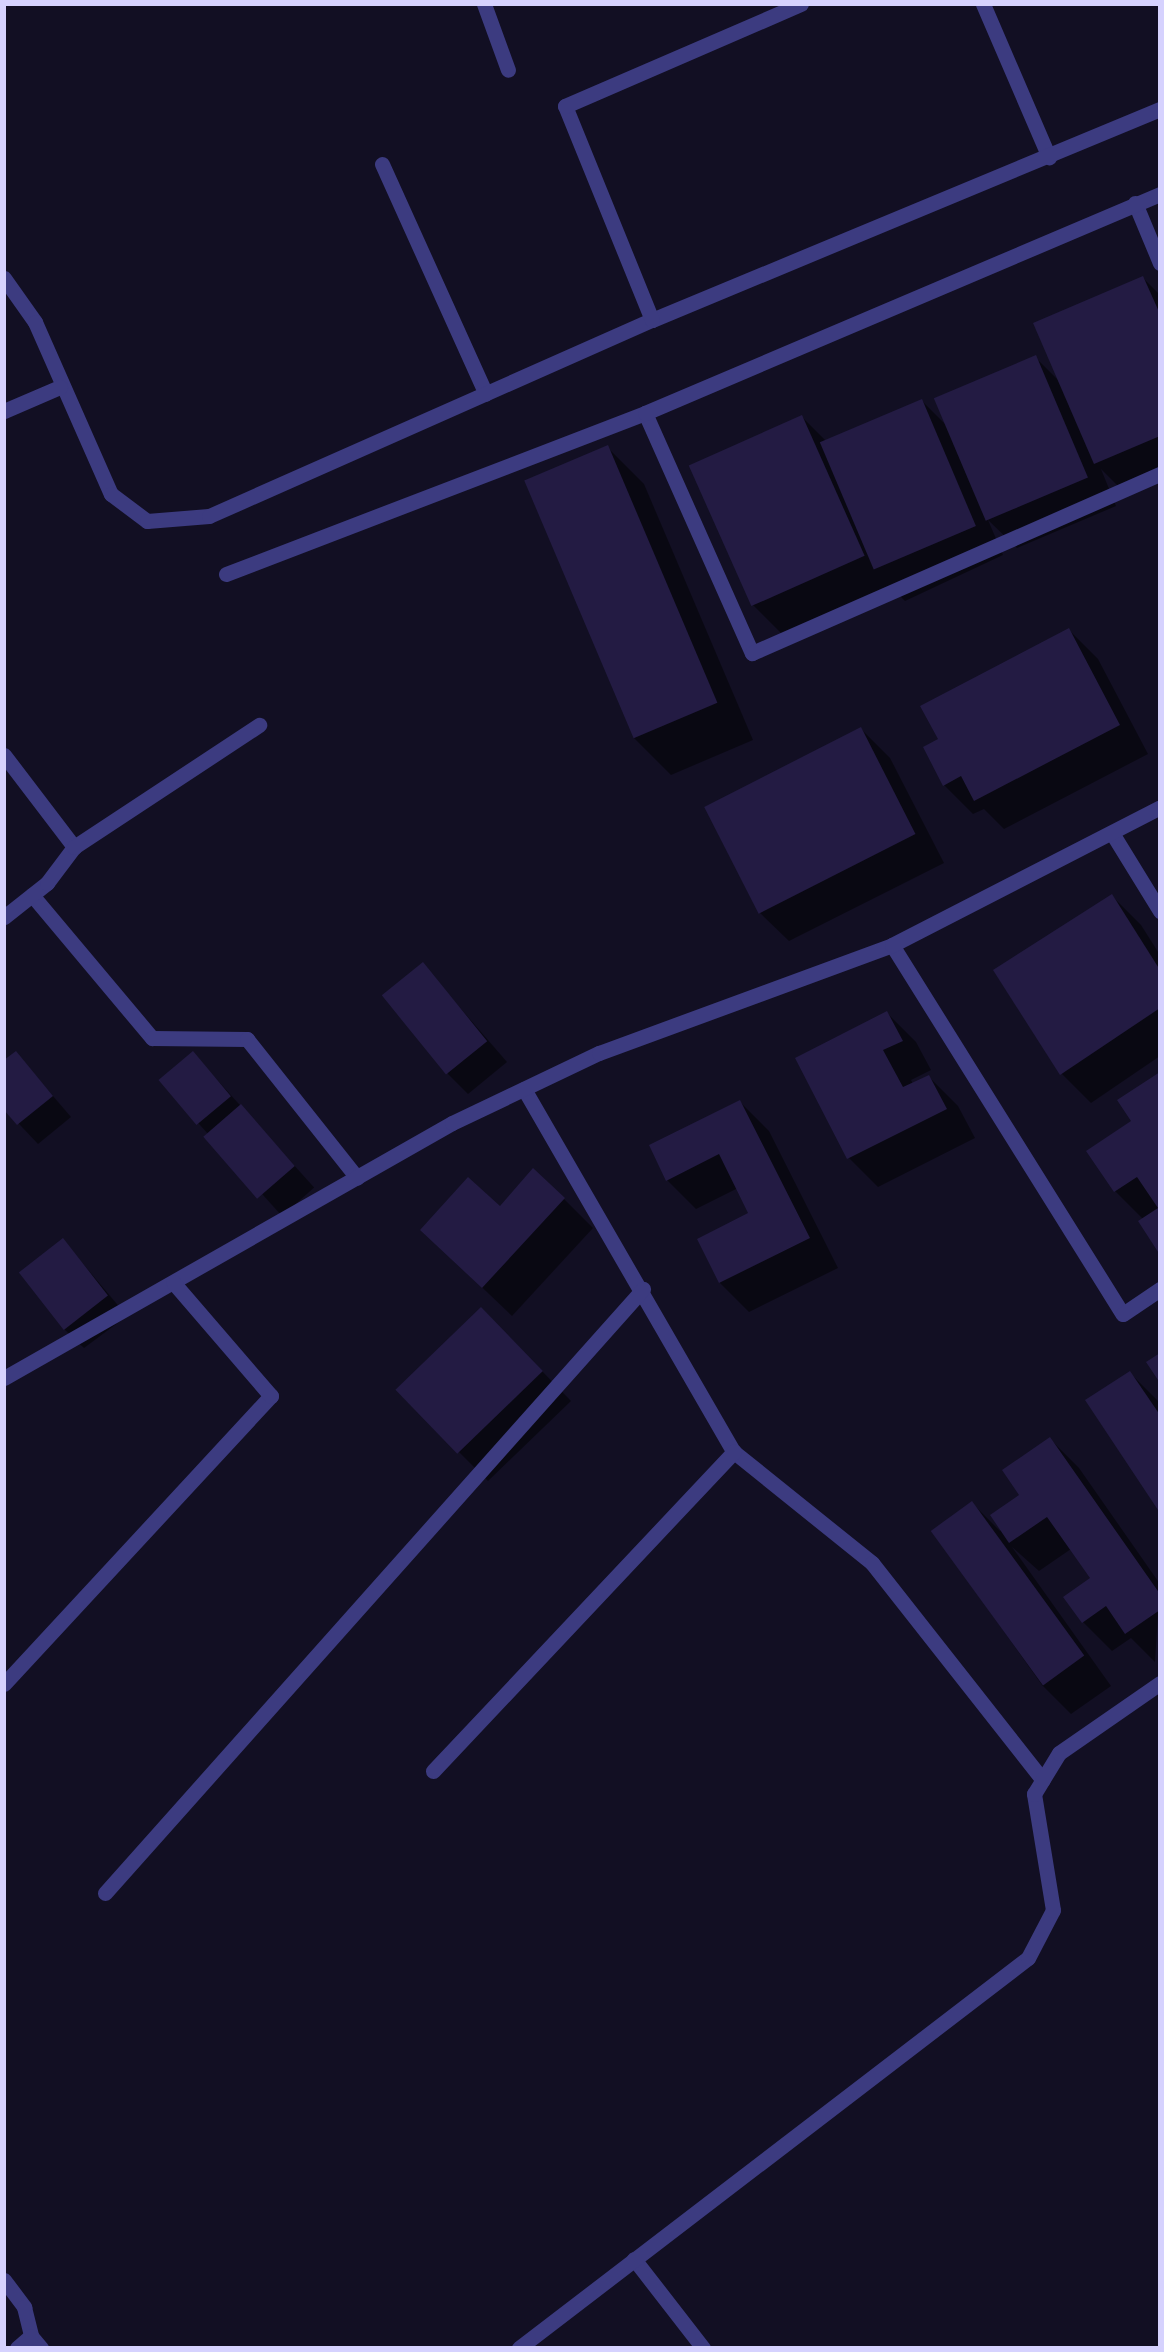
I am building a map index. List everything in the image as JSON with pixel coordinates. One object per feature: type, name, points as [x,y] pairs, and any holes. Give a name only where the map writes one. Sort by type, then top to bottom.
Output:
[{"type":"street","points":[[484,4],[508,70]]},
{"type":"street","points":[[652,320],[565,106],[801,4]]},
{"type":"street","points":[[982,4],[1050,157]]},
{"type":"street","points":[[4,278],[35,322],[60,387],[111,494],[147,521],[209,516],[652,320],[1050,157],[1160,109]]},
{"type":"street","points":[[382,164],[486,394]]},
{"type":"street","points":[[226,574],[645,413],[1160,194]]},
{"type":"street","points":[[1136,203],[1160,263]]},
{"type":"street","points":[[4,411],[60,387]]},
{"type":"street","points":[[645,413],[752,653],[1160,474]]},
{"type":"street","points":[[4,917],[32,895],[74,848],[259,725]]},
{"type":"street","points":[[4,755],[74,848]]},
{"type":"street","points":[[4,1378],[357,1178],[524,1089],[599,1053],[892,945],[1160,807]]},
{"type":"street","points":[[1112,833],[1160,911]]},
{"type":"street","points":[[32,895],[152,1038],[247,1039],[357,1178]]},
{"type":"street","points":[[892,945],[1123,1314],[1160,1289]]},
{"type":"street","points":[[524,1089],[644,1289],[734,1452],[872,1563],[1043,1780]]},
{"type":"street","points":[[4,1684],[271,1396],[173,1282]]},
{"type":"street","points":[[105,1893],[644,1289]]},
{"type":"street","points":[[433,1771],[734,1452]]},
{"type":"street","points":[[519,2348],[1028,1958],[1053,1910],[1034,1794],[1059,1754],[1160,1683]]},
{"type":"street","points":[[634,2259],[703,2348]]},
{"type":"street","points":[[4,2280],[24,2307],[36,2342],[17,2348]]},
{"type":"building","points":[[1143,276],[1160,314],[1160,436],[1094,464],[1033,323]]},
{"type":"building","points":[[1036,355],[1088,477],[986,521],[934,398]]},
{"type":"building","points":[[922,399],[976,526],[874,569],[820,442]]},
{"type":"building","points":[[802,415],[865,556],[751,606],[689,465]]},
{"type":"building","points":[[608,445],[717,703],[634,738],[524,481]]},
{"type":"building","points":[[1069,628],[1120,725],[974,801],[961,776],[943,786],[923,747],[938,739],[920,706]]},
{"type":"building","points":[[861,727],[915,834],[759,914],[704,807]]},
{"type":"building","points":[[1112,894],[1160,970],[1160,1008],[1060,1075],[993,970]]},
{"type":"building","points":[[423,962],[487,1041],[446,1075],[382,995]]},
{"type":"building","points":[[887,1011],[903,1041],[883,1050],[903,1087],[929,1075],[947,1109],[847,1159],[795,1058]]},
{"type":"building","points":[[16,1051],[53,1096],[17,1125],[4,1110],[4,1060]]},
{"type":"building","points":[[193,1051],[231,1096],[196,1125],[159,1080]]},
{"type":"building","points":[[1160,1072],[1160,1255],[1138,1221],[1158,1208],[1137,1177],[1114,1192],[1086,1151],[1131,1121],[1117,1100]]},
{"type":"building","points":[[740,1100],[810,1238],[719,1283],[697,1239],[748,1213],[719,1154],[666,1181],[649,1145]]},
{"type":"building","points":[[241,1104],[295,1166],[257,1199],[203,1137]]},
{"type":"building","points":[[533,1168],[565,1198],[482,1288],[420,1230],[468,1177],[500,1206]]},
{"type":"building","points":[[63,1238],[108,1296],[64,1330],[19,1272]]},
{"type":"building","points":[[481,1307],[543,1371],[457,1454],[395,1390]]},
{"type":"building","points":[[1160,1353],[1160,1383],[1146,1362]]},
{"type":"building","points":[[1130,1371],[1160,1415],[1160,1513],[1085,1400]]},
{"type":"building","points":[[1050,1437],[1160,1594],[1160,1610],[1125,1634],[1106,1606],[1082,1623],[1063,1597],[1090,1578],[1047,1517],[1009,1543],[990,1515],[1019,1495],[1002,1470]]},
{"type":"building","points":[[972,1501],[1084,1656],[1043,1685],[931,1531]]}]
